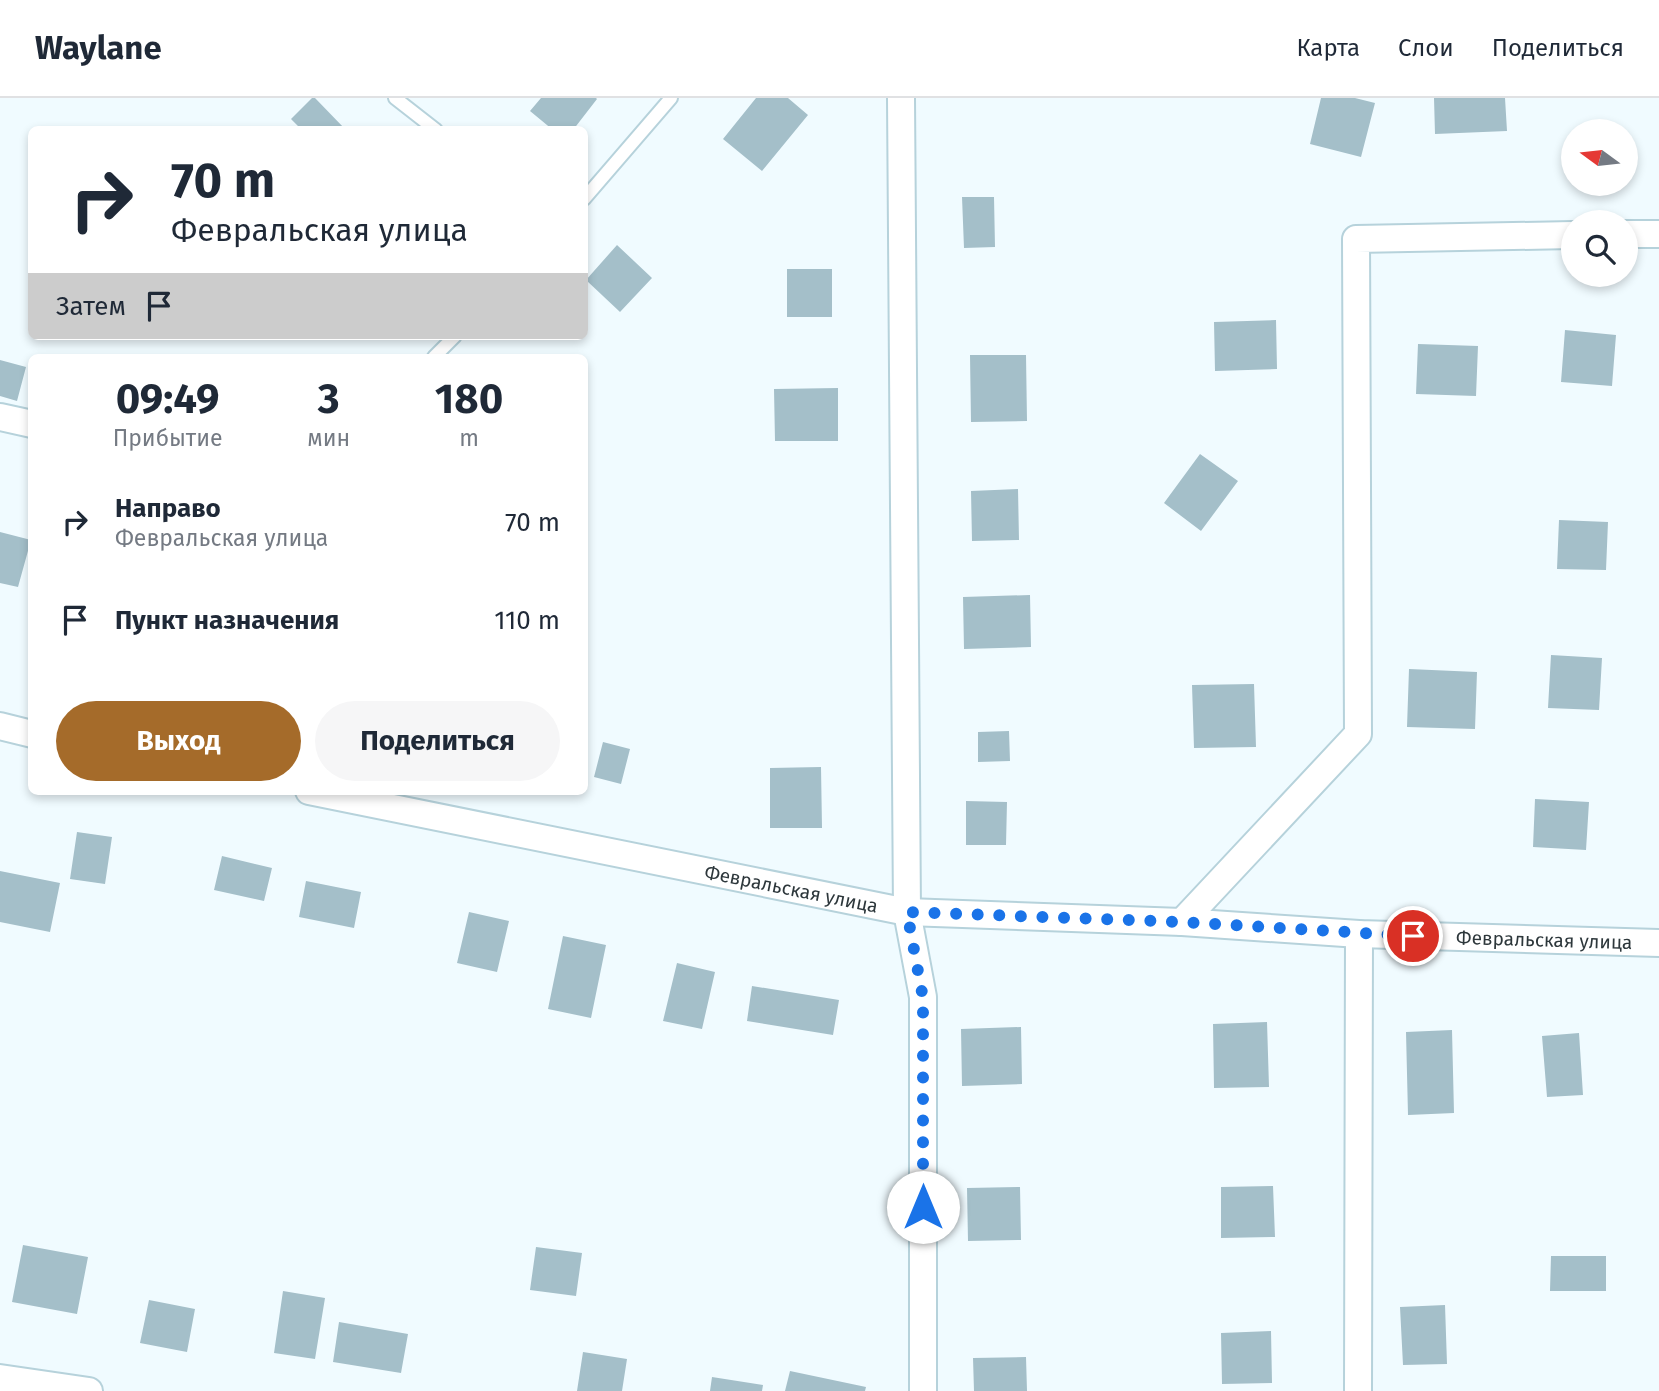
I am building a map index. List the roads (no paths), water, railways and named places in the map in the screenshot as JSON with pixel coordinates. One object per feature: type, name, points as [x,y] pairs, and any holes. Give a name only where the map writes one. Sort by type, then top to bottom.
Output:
[{"type":"street","points":[[901,98],[907,912],[923,998],[923,1391]]},
{"type":"street","points":[[1638,234],[1659,234]]},
{"type":"street","points":[[1182,922],[1358,733],[1356,239],[1561,235]]},
{"type":"street","points":[[0,416],[28,423]]},
{"type":"street","points":[[0,726],[28,733]]},
{"type":"street","name":"Февральская улица","points":[[329,795],[907,912],[1182,922],[1359,934],[1659,943]]},
{"type":"street","points":[[1358,1391],[1359,934]]},
{"type":"street","points":[[0,1378],[89,1391]]},
{"type":"lane","points":[[395,98],[431,126]]},
{"type":"lane","points":[[588,194],[671,98]]},
{"type":"lane","points":[[437,354],[451,340]]}]
